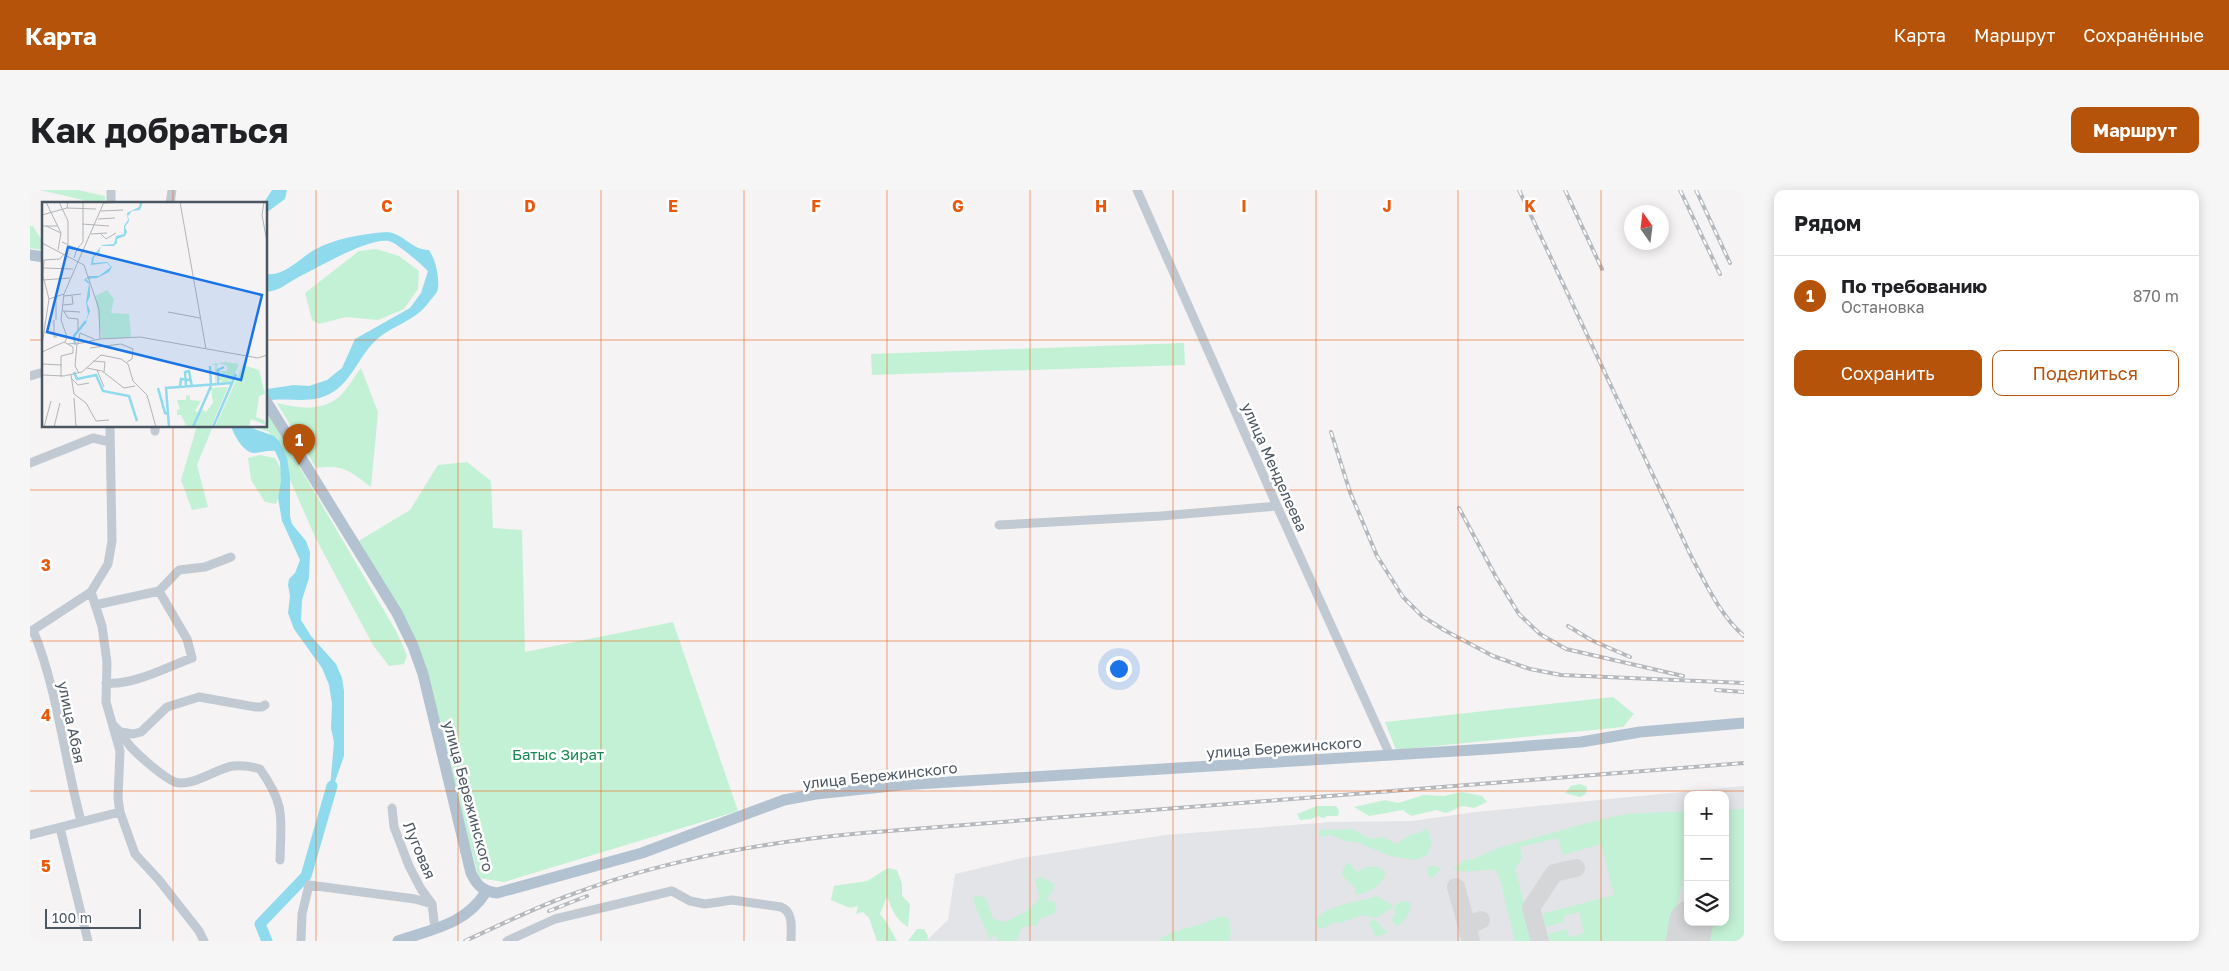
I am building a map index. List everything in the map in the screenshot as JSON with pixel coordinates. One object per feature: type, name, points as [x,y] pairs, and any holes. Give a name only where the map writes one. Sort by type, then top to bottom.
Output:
[{"type":"main road","name":"улица Бережинского","points":[[268,404],[397,613],[413,646],[423,674],[448,786],[471,873],[478,885],[486,892],[497,893],[642,852],[784,800],[816,794],[920,784],[1128,773],[1390,754],[1566,744],[1640,732],[1744,723]]},
{"type":"main road","points":[[398,941],[450,924],[478,905],[486,892]]},
{"type":"street","name":"улица Менделеева","points":[[1137,190],[1277,506],[1390,754]]},
{"type":"street","points":[[31,631],[91,592],[108,564],[112,541],[110,428]]},
{"type":"street","points":[[30,462],[93,438],[110,442]]},
{"type":"street","points":[[999,525],[1161,516],[1277,506]]},
{"type":"street","points":[[95,605],[159,590],[178,570],[205,567],[231,557]]},
{"type":"street","points":[[106,682],[116,684],[134,679],[192,658],[187,639],[159,590]]},
{"type":"street","points":[[91,592],[102,626],[107,662],[106,702],[120,751],[118,798],[120,812],[135,854],[159,880],[199,931],[204,941]]},
{"type":"street","name":"улица Абая","points":[[31,631],[42,652],[52,690],[81,821]]},
{"type":"street","points":[[121,732],[133,734],[141,732],[167,707],[199,697],[256,707],[265,705]]},
{"type":"street","points":[[113,725],[141,757],[175,782],[187,783],[232,766],[248,765],[260,769],[280,805],[282,814],[280,860]]},
{"type":"street","name":"Луговая","points":[[392,808],[394,827],[408,866],[432,904],[435,930]]},
{"type":"street","points":[[30,835],[120,812]]},
{"type":"street","points":[[60,828],[88,941]]},
{"type":"street","points":[[301,941],[302,914],[309,885],[415,899],[432,904]]},
{"type":"street","points":[[507,941],[518,939],[555,919],[672,891],[690,902],[704,904],[732,900],[781,906],[790,915],[791,941]]},
{"type":"shaded area","points":[[1744,786],[1744,941],[926,941],[948,920],[955,874],[1022,858],[1165,835],[1332,822],[1412,821],[1476,812],[1684,792],[1684,926],[1729,926],[1729,791],[1692,791]]},
{"type":"green space","points":[[40,190],[78,190],[105,196],[105,200],[100,202],[83,202],[83,200]]},
{"type":"green space","points":[[30,226],[33,226],[42,241],[42,250],[30,248]]},
{"type":"green space","points":[[376,249],[399,256],[419,271],[418,289],[404,309],[378,320],[346,317],[319,324],[312,320],[305,293],[359,251]]},
{"type":"green space","points":[[1184,343],[1185,365],[872,375],[871,354]]},
{"type":"green space","points":[[361,368],[378,412],[371,487],[346,470],[333,467],[316,468],[277,403],[309,408],[332,402],[348,387]]},
{"type":"green space","points":[[268,413],[396,631],[407,655],[404,664],[389,666],[373,645],[316,539],[269,432],[257,428],[268,428]]},
{"type":"green space","points":[[196,428],[212,428],[197,465],[208,507],[192,510],[181,480]]},
{"type":"green space","points":[[260,455],[275,458],[280,469],[281,486],[276,504],[265,502],[251,480],[248,458]]},
{"type":"green space","name":"Батыс Зират","points":[[467,462],[491,481],[493,528],[522,530],[525,652],[673,622],[738,811],[504,882],[479,878],[411,632],[357,542],[410,510],[438,465]]},
{"type":"green space","points":[[1613,697],[1634,714],[1623,727],[1396,750],[1385,722]]},
{"type":"green space","points":[[1580,784],[1587,787],[1586,794],[1580,797],[1565,793],[1571,786]]},
{"type":"green space","points":[[1462,792],[1482,796],[1487,802],[1474,808],[1463,806],[1446,813],[1436,810],[1411,816],[1403,810],[1369,816],[1354,807],[1385,800],[1398,803],[1424,795],[1444,796]]},
{"type":"green space","points":[[1317,806],[1336,806],[1339,811],[1338,816],[1323,818],[1318,816],[1300,820],[1297,814]]},
{"type":"green space","points":[[1744,809],[1744,941],[1704,941],[1706,926],[1729,926],[1729,810]]},
{"type":"green space","points":[[1684,811],[1684,871],[1671,941],[1550,941],[1548,934],[1567,929],[1569,937],[1584,933],[1579,912],[1563,916],[1564,922],[1546,927],[1542,914],[1614,895],[1601,844],[1563,855],[1558,838],[1520,847],[1522,857],[1515,869],[1534,941],[1515,941],[1503,888],[1496,870],[1458,871],[1453,869],[1465,860],[1474,859],[1498,848],[1626,814]]},
{"type":"green space","points":[[1427,828],[1431,839],[1430,849],[1426,856],[1415,860],[1390,856],[1357,842],[1346,841],[1330,835],[1322,837],[1318,833],[1322,830],[1351,829],[1371,839],[1382,837],[1397,844],[1410,835],[1419,833]]},
{"type":"green space","points":[[1348,862],[1357,872],[1365,867],[1380,867],[1386,873],[1384,878],[1374,888],[1356,895],[1355,888],[1342,875],[1343,868]]},
{"type":"green space","points":[[1433,865],[1441,869],[1432,878],[1427,875],[1428,867]]},
{"type":"green space","points":[[888,868],[897,870],[902,884],[902,896],[910,904],[908,927],[895,914],[887,896],[880,914],[897,941],[877,941],[869,918],[863,912],[856,914],[858,906],[850,908],[831,900],[834,886],[867,881]]},
{"type":"green space","points":[[1042,877],[1055,885],[1047,900],[1055,902],[1054,914],[1039,919],[1037,925],[1022,927],[1016,941],[997,941],[996,933],[990,940],[974,903],[974,895],[986,898],[993,919],[1005,922],[1027,911],[1040,898],[1035,880]]},
{"type":"green space","points":[[1377,896],[1394,906],[1377,918],[1362,915],[1340,923],[1334,922],[1324,928],[1319,928],[1315,923],[1318,917],[1332,908]]},
{"type":"green space","points":[[1403,901],[1410,902],[1411,905],[1405,919],[1398,926],[1392,920],[1395,913],[1394,908]]},
{"type":"green space","points":[[1218,917],[1228,917],[1231,931],[1229,941],[1157,941],[1171,933],[1211,921]]},
{"type":"green space","points":[[1374,919],[1388,933],[1375,937],[1373,930],[1369,926],[1370,922]]},
{"type":"green space","points":[[917,929],[924,929],[928,936],[927,941],[908,941]]},
{"type":"water","points":[[272,190],[287,190],[285,199],[268,212],[268,202],[264,202]]},
{"type":"water","points":[[393,233],[417,247],[429,250],[437,271],[438,290],[436,294],[417,314],[388,331],[374,342],[350,375],[333,392],[316,399],[268,401],[268,389],[294,385],[309,386],[327,380],[342,368],[355,339],[410,308],[421,293],[428,271],[415,259],[389,241],[380,241],[356,248],[282,287],[268,292],[268,274],[279,273],[285,270],[314,250],[331,242],[359,235]]},
{"type":"water","points":[[232,428],[252,428],[274,436],[279,441],[287,458],[290,477],[290,516],[292,524],[306,541],[310,552],[309,578],[302,600],[301,620],[311,636],[336,664],[342,678],[344,691],[344,756],[329,799],[334,742],[331,728],[332,704],[329,685],[322,668],[294,629],[288,613],[289,579],[295,573],[300,560],[282,521],[278,498],[281,481],[280,462],[275,451],[250,452],[246,450]]},
{"type":"waterway","points":[[267,941],[260,924],[306,876],[332,786]]},
{"type":"taxiway","points":[[1540,941],[1531,908],[1554,873],[1576,868]]},
{"type":"taxiway","points":[[1456,887],[1471,941]]},
{"type":"taxiway","points":[[1468,933],[1470,925],[1481,920]]},
{"type":"runway","points":[[1688,941],[1690,926]]},
{"type":"railway","points":[[1519,190],[1691,556],[1721,609],[1735,628],[1744,636]]},
{"type":"railway","points":[[1565,190],[1602,269]]},
{"type":"railway","points":[[1680,190],[1720,274]]},
{"type":"railway","points":[[1696,190],[1730,263]]},
{"type":"railway","points":[[1331,432],[1350,492],[1377,556],[1403,597],[1422,616],[1444,630],[1493,656],[1530,669],[1561,675],[1744,683]]},
{"type":"railway","points":[[1459,508],[1496,577],[1519,614],[1540,634],[1566,649],[1683,676]]},
{"type":"railway","points":[[1568,626],[1591,640],[1630,657]]},
{"type":"railway","points":[[1716,690],[1744,692]]},
{"type":"railway","points":[[465,941],[543,905],[605,883],[678,862],[751,847],[863,833],[1744,763]]},
{"type":"railway","points":[[549,911],[587,896]]},
{"type":"place","name":"По требованию","points":[[299,465]]}]
